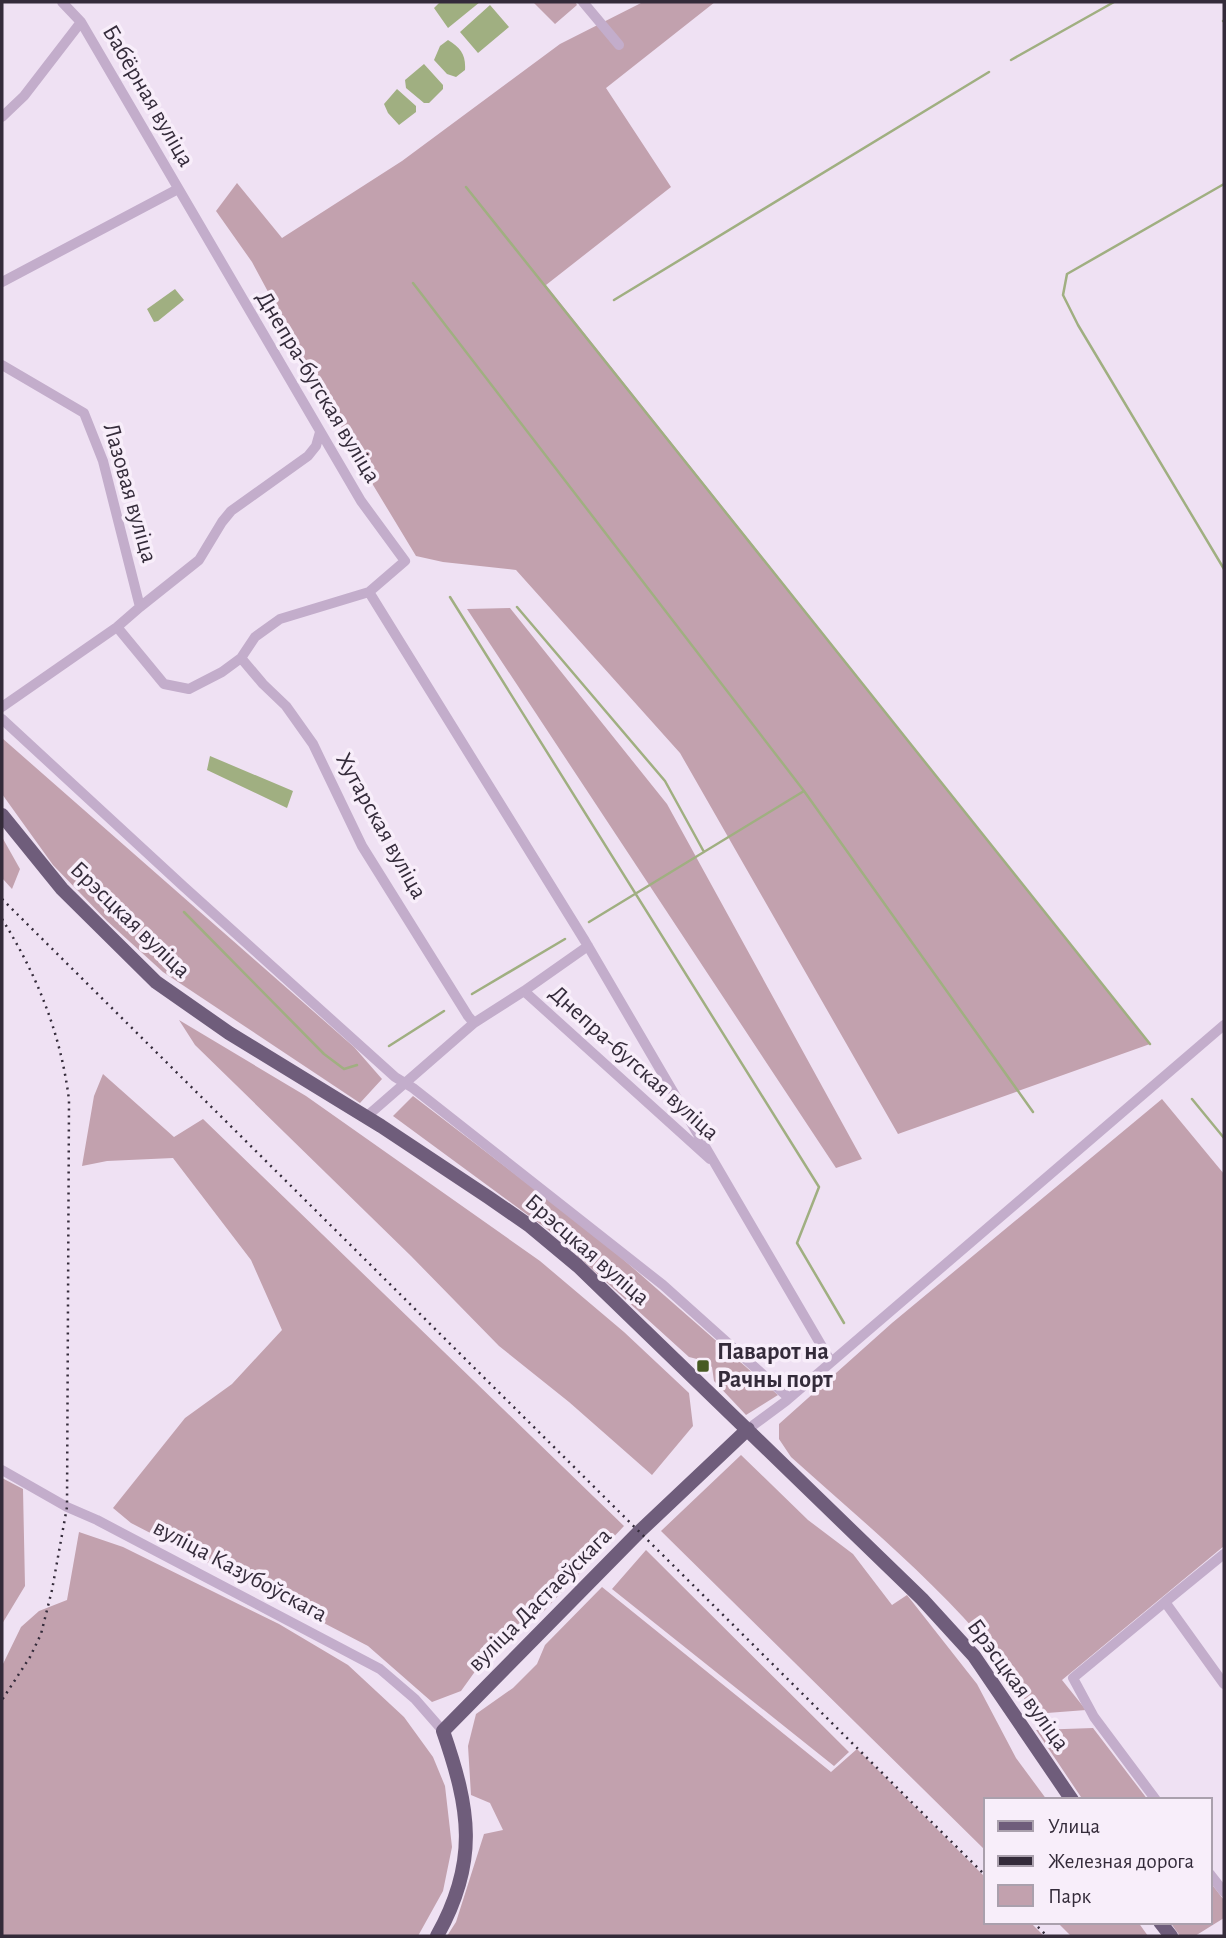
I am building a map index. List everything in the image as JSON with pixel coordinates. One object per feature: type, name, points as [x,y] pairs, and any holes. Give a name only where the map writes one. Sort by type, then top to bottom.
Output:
[{"type":"main road","name":"Брэсцкая вуліца","points":[[2,815],[62,889],[156,982],[229,1034],[366,1117],[488,1197],[551,1243],[598,1285],[922,1599],[974,1656],[1071,1798]]},
{"type":"main road","name":"вуліца Дастаеўскага","points":[[443,1731],[639,1532],[748,1429]]},
{"type":"main road","points":[[437,1936],[456,1898],[467,1845],[461,1794],[443,1731]]},
{"type":"street","name":"Бабёрная вуліца","points":[[2,282],[178,189],[81,22],[62,2]]},
{"type":"street","points":[[583,2],[619,45]]},
{"type":"street","points":[[2,117],[24,96],[81,22]]},
{"type":"street","name":"Днепра-бугская вуліца","points":[[117,627],[164,684],[188,689],[222,672],[241,658],[255,637],[280,619],[369,592],[405,561],[361,501],[178,189]]},
{"type":"street","name":"Лазовая вуліца","points":[[2,365],[84,413],[103,461],[140,607]]},
{"type":"street","points":[[2,707],[117,627],[199,560],[231,511],[311,453],[320,432]]},
{"type":"street","name":"Днепра-бугская вуліца","points":[[369,592],[588,946],[831,1362]]},
{"type":"street","name":"Хутарская вуліца","points":[[241,658],[286,706],[313,744],[362,845],[474,1023]]},
{"type":"street","points":[[2,719],[183,886],[405,1084],[663,1285],[789,1398]]},
{"type":"street","name":"Днепра-бугская вуліца","points":[[366,1117],[474,1023],[588,946]]},
{"type":"street","name":"Днепра-бугская вуліца","points":[[524,991],[717,1166]]},
{"type":"street","name":"вуліца Дастаеўскага","points":[[748,1429],[789,1398],[1224,1025]]},
{"type":"street","name":"вуліца Казубоўскага","points":[[2,1470],[67,1507],[97,1520],[380,1669],[415,1699],[443,1731]]},
{"type":"street","points":[[1224,1554],[1165,1602],[1224,1684]]},
{"type":"street","name":"Брэсцкая вуліца","points":[[1155,1798],[1094,1717],[1073,1678],[1165,1602]]},
{"type":"street","points":[[1212,1877],[1224,1892]]},
{"type":"green space","points":[[533,2],[575,2],[577,5],[555,24]]},
{"type":"green space","points":[[643,2],[715,2],[606,88],[671,187],[546,285],[1150,1044],[898,1134],[680,753],[516,570],[443,562],[416,556],[364,470],[252,262],[216,211],[237,183],[282,238],[402,161],[560,44]]},
{"type":"green space","points":[[510,608],[667,804],[862,1159],[836,1168],[467,609]]},
{"type":"green space","points":[[2,738],[354,1047],[382,1079],[360,1103],[163,972],[107,921],[53,865],[2,794]]},
{"type":"green space","points":[[2,837],[20,869],[12,889],[2,878]]},
{"type":"green space","points":[[179,1020],[306,1096],[540,1261],[624,1332],[689,1393],[693,1426],[652,1475],[569,1402],[499,1346],[195,1045]]},
{"type":"green space","points":[[103,1074],[174,1137],[203,1119],[624,1526],[543,1612],[504,1631],[461,1691],[432,1702],[368,1646],[131,1523],[113,1508],[185,1418],[232,1384],[282,1330],[251,1260],[173,1158],[107,1161],[82,1166],[94,1096]]},
{"type":"green space","points":[[413,1096],[600,1239],[778,1395],[746,1415],[714,1381],[712,1367],[689,1357],[551,1232],[393,1116]]},
{"type":"green space","points":[[1162,1099],[1224,1174],[1224,1546],[1062,1680],[1086,1710],[1034,1714],[993,1651],[946,1599],[791,1457],[779,1439],[779,1424],[892,1323]]},
{"type":"green space","points":[[741,1455],[808,1520],[853,1554],[892,1605],[907,1595],[977,1684],[1016,1758],[1046,1798],[984,1798],[984,1849],[661,1531]]},
{"type":"green space","points":[[2,1478],[23,1489],[25,1586],[2,1624]]},
{"type":"green space","points":[[79,1532],[123,1547],[279,1624],[348,1665],[404,1717],[433,1757],[445,1786],[452,1847],[443,1891],[418,1936],[2,1936],[2,1666],[21,1627],[39,1611],[67,1600]]},
{"type":"green space","points":[[646,1550],[849,1752],[834,1766],[612,1589]]},
{"type":"green space","points":[[602,1587],[831,1772],[857,1749],[984,1876],[984,1924],[1032,1924],[1044,1936],[447,1936],[456,1922],[484,1834],[503,1830],[490,1803],[471,1795],[468,1746],[476,1714],[513,1688],[537,1664],[545,1645]]},
{"type":"green space","points":[[1093,1728],[1146,1798],[1082,1798],[1036,1730]]},
{"type":"green space","points":[[1212,1885],[1224,1900],[1224,1918],[1195,1936],[1180,1936],[1171,1924],[1212,1924]]},
{"type":"green space","points":[[1059,1924],[1139,1924],[1148,1936],[1071,1936]]},
{"type":"shaded area","points":[[440,2],[480,2],[448,28],[434,8]]},
{"type":"shaded area","points":[[490,5],[509,27],[478,53],[460,32]]},
{"type":"shaded area","points":[[448,40],[459,49],[465,60],[465,70],[456,77],[447,74],[434,60],[440,46]]},
{"type":"shaded area","points":[[424,64],[443,85],[443,89],[429,103],[424,103],[406,88],[405,80]]},
{"type":"shaded area","points":[[397,89],[416,106],[416,112],[399,125],[384,104]]},
{"type":"shaded area","points":[[175,289],[184,300],[154,322],[147,309]]},
{"type":"shaded area","points":[[210,756],[293,791],[287,808],[207,770]]},
{"type":"waterway","points":[[1011,60],[1114,2]]},
{"type":"waterway","points":[[614,300],[989,72]]},
{"type":"waterway","points":[[1224,184],[1067,274],[1063,295],[1078,325],[1224,569]]},
{"type":"waterway","points":[[466,187],[1150,1044]]},
{"type":"waterway","points":[[413,283],[804,791],[1033,1112]]},
{"type":"waterway","points":[[450,597],[819,1187],[797,1243],[844,1323]]},
{"type":"waterway","points":[[517,607],[665,781],[704,852]]},
{"type":"waterway","points":[[589,922],[804,791]]},
{"type":"waterway","points":[[184,912],[324,1054],[344,1069],[357,1065]]},
{"type":"waterway","points":[[472,994],[565,939]]},
{"type":"waterway","points":[[389,1046],[444,1011]]},
{"type":"waterway","points":[[1192,1099],[1224,1138]]},
{"type":"railway","points":[[2,899],[984,1874]]},
{"type":"railway","points":[[2,919],[15,940],[46,1006],[60,1052],[69,1100],[67,1507],[41,1634],[30,1657],[2,1700]]},
{"type":"railway","points":[[1035,1924],[1047,1936]]},
{"type":"place","name":"Паварот на Рачны порт","points":[[703,1366]]}]
